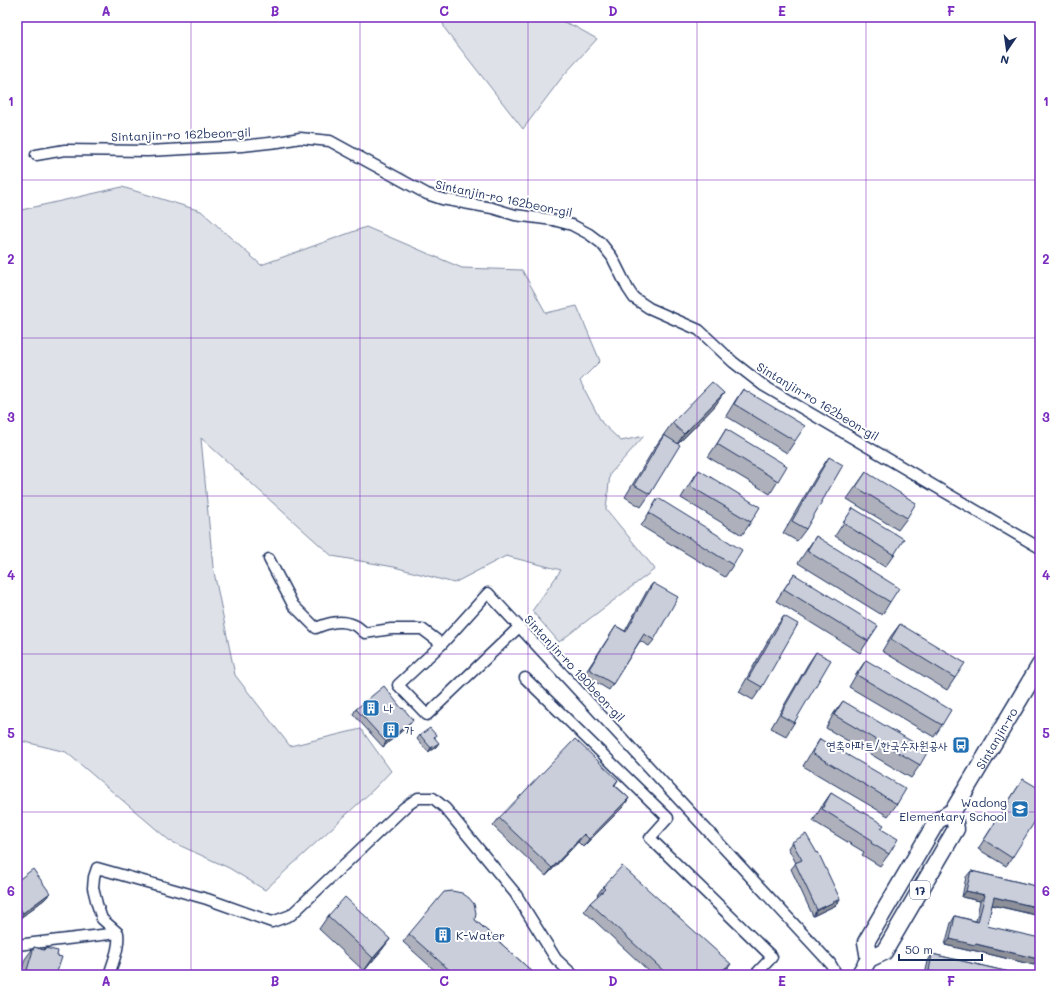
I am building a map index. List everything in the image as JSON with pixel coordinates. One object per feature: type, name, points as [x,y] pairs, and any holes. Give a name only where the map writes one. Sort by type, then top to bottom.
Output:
[{"type":"main road","name":"Sintanjin-ro","points":[[860,975],[869,959],[866,942],[937,821],[953,811],[1040,665]]},
{"type":"street","name":"Sintanjin-ro 162beon-gil","points":[[36,155],[65,150],[148,151],[242,146],[300,138],[316,139],[330,141],[427,194],[442,199],[492,208],[515,215],[553,220],[572,225],[589,234],[601,243],[612,257],[634,298],[649,308],[699,330],[733,362],[764,386],[1040,548]]},
{"type":"street","points":[[269,559],[293,605],[316,628],[326,624],[338,622],[355,625],[364,633],[391,629],[422,629],[442,644],[398,685],[427,715],[519,627]]},
{"type":"street","name":"Sintanjin-ro 190beon-gil","points":[[442,644],[488,593],[825,958],[837,975]]},
{"type":"street","points":[[525,678],[668,818],[650,838],[772,957],[755,975]]},
{"type":"street","points":[[109,975],[119,939],[118,933],[102,919],[97,904],[93,888],[97,868],[207,898],[272,922],[291,915],[405,807],[418,798],[434,798],[445,808],[515,893],[556,959],[573,975]]},
{"type":"street","points":[[17,945],[118,933]]},
{"type":"shaded area","points":[[441,17],[551,17],[574,26],[597,39],[563,76],[523,129],[445,29]]},
{"type":"shaded area","points":[[122,187],[201,211],[261,265],[366,227],[462,268],[522,270],[546,313],[577,306],[600,361],[580,381],[602,423],[621,441],[644,436],[610,474],[606,509],[655,569],[559,642],[532,611],[561,570],[506,556],[454,583],[394,567],[332,556],[201,438],[213,567],[235,675],[290,746],[361,729],[391,771],[374,789],[265,890],[229,868],[170,841],[66,752],[17,740],[17,211]]},
{"type":"building","points":[[712,382],[724,393],[684,434],[672,423]]},
{"type":"building","points":[[743,389],[805,426],[795,441],[734,404]]},
{"type":"building","points":[[726,429],[787,466],[778,481],[717,444]]},
{"type":"building","points":[[664,435],[680,445],[650,494],[634,485]]},
{"type":"building","points":[[829,457],[843,465],[806,529],[792,521]]},
{"type":"building","points":[[699,470],[760,507],[751,522],[690,486]]},
{"type":"building","points":[[866,472],[916,503],[907,518],[856,487]]},
{"type":"building","points":[[658,498],[742,550],[733,565],[649,513]]},
{"type":"building","points":[[853,508],[904,539],[894,555],[843,523]]},
{"type":"building","points":[[816,536],[899,588],[890,602],[807,551]]},
{"type":"building","points":[[794,574],[878,626],[868,641],[784,589]]},
{"type":"building","points":[[653,583],[678,597],[654,640],[644,634],[613,684],[589,669],[616,626],[626,632]]},
{"type":"building","points":[[784,616],[798,624],[762,687],[748,679]]},
{"type":"building","points":[[900,624],[965,663],[955,678],[891,639]]},
{"type":"building","points":[[816,652],[831,660],[794,723],[780,715]]},
{"type":"building","points":[[866,660],[951,710],[942,725],[857,675]]},
{"type":"building","points":[[384,686],[402,709],[403,708],[413,720],[386,742],[356,709]]},
{"type":"building","points":[[843,701],[928,751],[920,765],[834,715]]},
{"type":"building","points":[[430,728],[436,735],[434,737],[439,743],[431,748],[420,735]]},
{"type":"building","points":[[575,739],[618,780],[614,785],[629,798],[589,839],[584,834],[552,868],[499,818]]},
{"type":"building","points":[[820,739],[906,789],[897,804],[812,753]]},
{"type":"building","points":[[1023,779],[1040,789],[1040,813],[1012,858],[984,840]]},
{"type":"building","points":[[831,793],[884,825],[881,829],[898,839],[889,854],[871,843],[872,840],[822,809]]},
{"type":"building","points":[[806,834],[817,853],[818,852],[840,899],[817,910],[795,863],[802,860],[792,842]]},
{"type":"building","points":[[622,866],[731,964],[715,975],[668,975],[590,903],[605,889],[603,887]]},
{"type":"building","points":[[33,869],[50,893],[23,913],[17,904],[17,881]]},
{"type":"building","points":[[971,871],[1040,887],[1040,908],[994,897],[987,926],[1040,938],[1040,951],[1038,959],[950,939],[955,916],[978,922],[985,895],[966,891]]},
{"type":"building","name":"K-Water","points":[[452,891],[462,893],[469,898],[474,904],[476,913],[475,920],[536,975],[455,975],[409,934],[444,892]]},
{"type":"building","points":[[345,897],[390,939],[373,958],[328,916]]},
{"type":"building","points":[[34,947],[44,950],[45,948],[58,951],[57,956],[62,957],[56,975],[44,975],[27,970]]},
{"type":"building","points":[[932,954],[1022,975],[948,975],[929,971]]},
{"type":"place","name":"나","points":[[371,708]]},
{"type":"place","name":"가","points":[[391,730]]},
{"type":"place","name":"연축아파트/한국수자원공사","points":[[961,745]]},
{"type":"place","name":"Wadong Elementary School","points":[[1020,809]]},
{"type":"place","name":"K-Water","points":[[443,935]]}]
